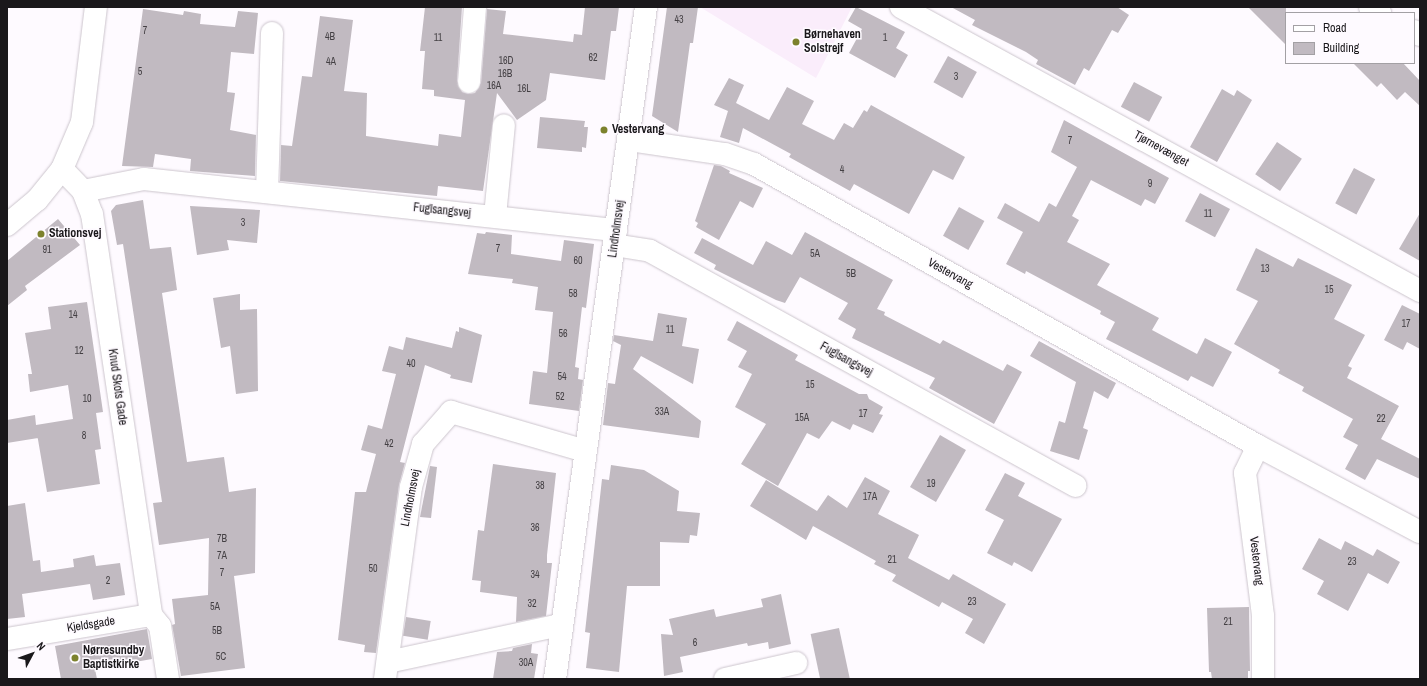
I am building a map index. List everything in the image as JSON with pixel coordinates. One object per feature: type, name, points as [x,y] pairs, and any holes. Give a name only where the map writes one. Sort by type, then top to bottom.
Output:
[{"type":"street","points":[[7,225],[37,200],[62,169],[82,122],[96,7]]},
{"type":"street","points":[[469,82],[475,7]]},
{"type":"street","name":"Lindholmsvej","points":[[555,679],[585,451],[630,140],[646,7]]},
{"type":"street","name":"Tjørnevænget","points":[[901,7],[1420,291]]},
{"type":"street","points":[[267,192],[272,33]]},
{"type":"street","points":[[495,216],[504,124]]},
{"type":"street","name":"Vestervang","points":[[630,140],[725,154],[754,164],[1258,446],[1420,532]]},
{"type":"street","name":"Knud Skots Gade","points":[[62,169],[82,191],[92,214],[151,615]]},
{"type":"street","name":"Fuglsangsvej","points":[[82,191],[144,179],[495,216],[615,237],[650,251],[1075,486]]},
{"type":"street","name":"Lindholmsvej","points":[[561,625],[386,670],[411,487],[424,444],[451,412],[585,451]]},
{"type":"street","name":"Vestervang","points":[[1258,446],[1245,473],[1263,616],[1262,679]]},
{"type":"street","points":[[151,615],[160,626],[168,679]]},
{"type":"street","name":"Kjeldsgade","points":[[7,639],[151,615]]},
{"type":"street","points":[[725,679],[796,663]]},
{"type":"shaded area","name":"Børnehaven Solstrejf","points":[[700,7],[852,7],[816,78]]},
{"type":"building","points":[[425,7],[462,7],[457,81],[462,92],[468,94],[475,93],[481,83],[487,9],[506,11],[503,34],[573,42],[574,34],[582,35],[585,7],[619,7],[616,31],[611,31],[605,80],[550,73],[546,100],[517,120],[497,93],[483,191],[438,186],[437,196],[280,181],[281,145],[292,146],[302,76],[312,77],[320,16],[353,20],[344,91],[367,93],[366,136],[438,146],[439,134],[461,137],[465,100],[434,96],[434,90],[422,89],[425,51],[420,51]]},
{"type":"building","points":[[667,7],[698,7],[693,43],[690,43],[678,132],[652,116]]},
{"type":"building","points":[[856,7],[905,32],[896,48],[908,55],[895,78],[849,53],[862,29],[848,21]]},
{"type":"building","points":[[951,7],[1117,7],[1129,15],[1118,33],[1112,30],[1089,71],[1084,68],[1075,85],[1036,64],[1038,60],[1026,52],[972,25],[975,20]]},
{"type":"building","points":[[1248,7],[1286,7],[1285,44]]},
{"type":"building","points":[[143,9],[183,15],[184,11],[201,14],[200,24],[235,27],[238,11],[258,13],[254,54],[231,52],[227,92],[235,93],[230,130],[256,135],[255,176],[190,171],[191,159],[155,154],[153,167],[122,166]]},
{"type":"building","points":[[948,56],[977,72],[962,98],[933,82]]},
{"type":"building","points":[[1354,64],[1404,64],[1420,81],[1420,106],[1405,92],[1397,100],[1381,83],[1377,87]]},
{"type":"building","points":[[729,78],[744,85],[736,103],[769,120],[787,87],[814,101],[802,124],[834,140],[844,123],[853,128],[864,110],[867,112],[871,105],[965,157],[953,180],[933,170],[909,214],[854,184],[850,191],[789,157],[791,154],[743,128],[739,143],[720,137],[728,111],[714,105]]},
{"type":"building","points":[[1134,82],[1162,97],[1149,122],[1121,107]]},
{"type":"building","points":[[1222,89],[1234,96],[1237,90],[1252,100],[1217,162],[1190,147]]},
{"type":"building","points":[[540,117],[585,121],[584,127],[588,127],[586,148],[582,147],[582,152],[537,148]]},
{"type":"building","points":[[1064,120],[1169,178],[1155,204],[1145,199],[1141,206],[1091,180],[1072,216],[1079,220],[1067,242],[1110,264],[1097,285],[1159,318],[1152,330],[1197,354],[1205,338],[1232,352],[1213,387],[1191,376],[1188,381],[1106,339],[1115,322],[1100,314],[1101,311],[1026,271],[1025,274],[1006,264],[1023,232],[997,218],[1005,203],[1039,222],[1049,203],[1056,207],[1077,167],[1051,152]]},
{"type":"building","points":[[1277,142],[1302,159],[1280,191],[1255,174]]},
{"type":"building","points":[[714,165],[721,166],[730,171],[729,173],[763,188],[753,208],[740,201],[719,240],[696,227],[698,223],[695,221]]},
{"type":"building","points":[[1354,168],[1375,179],[1356,215],[1335,203]]},
{"type":"building","points":[[1200,193],[1230,209],[1215,237],[1185,221]]},
{"type":"building","points":[[143,200],[150,249],[171,247],[177,290],[162,293],[187,462],[224,457],[229,492],[256,488],[255,573],[234,576],[245,668],[181,676],[172,625],[175,624],[172,599],[208,595],[209,538],[159,545],[153,503],[162,502],[123,244],[117,245],[111,211],[116,205]]},
{"type":"building","points":[[190,206],[260,210],[257,243],[227,240],[229,250],[197,255]]},
{"type":"building","points":[[959,207],[984,221],[968,250],[943,236]]},
{"type":"building","points":[[1420,213],[1420,261],[1399,249]]},
{"type":"building","points":[[58,219],[80,245],[25,286],[27,290],[7,306],[7,261]]},
{"type":"building","points":[[486,232],[512,235],[511,254],[561,261],[564,240],[594,244],[586,308],[582,307],[575,367],[579,368],[578,379],[583,380],[579,411],[529,404],[533,371],[547,373],[553,312],[535,310],[538,287],[512,283],[513,279],[468,274],[477,233],[485,234]]},
{"type":"building","points":[[805,232],[893,280],[877,309],[885,312],[884,315],[940,344],[943,340],[1003,371],[1007,364],[1022,372],[994,424],[929,388],[935,378],[852,338],[856,329],[838,319],[848,303],[800,277],[785,303],[714,269],[716,265],[694,253],[702,238],[753,265],[766,241],[792,255]]},
{"type":"building","points":[[1256,248],[1293,267],[1298,258],[1352,285],[1334,319],[1365,335],[1348,366],[1352,368],[1347,378],[1399,406],[1381,439],[1420,459],[1420,479],[1377,459],[1365,480],[1345,469],[1358,445],[1343,437],[1353,419],[1302,391],[1304,387],[1278,373],[1280,370],[1234,344],[1258,301],[1236,290]]},
{"type":"building","points":[[240,294],[240,310],[257,309],[258,391],[236,394],[230,346],[221,348],[213,298]]},
{"type":"building","points":[[87,302],[103,412],[96,413],[101,449],[95,450],[100,484],[47,492],[38,438],[7,443],[7,420],[35,415],[36,425],[73,419],[68,385],[30,392],[28,374],[32,374],[25,333],[51,329],[48,307]]},
{"type":"building","points":[[1402,305],[1420,314],[1420,349],[1407,342],[1403,350],[1384,340]]},
{"type":"building","points":[[658,313],[687,318],[682,346],[699,349],[693,384],[641,356],[633,369],[701,421],[699,438],[603,425],[608,383],[615,384],[621,345],[613,341],[614,335],[653,341]]},
{"type":"building","points":[[737,321],[798,355],[795,360],[859,394],[867,394],[869,399],[883,407],[879,414],[883,415],[873,433],[853,424],[850,430],[832,421],[819,439],[807,433],[778,486],[741,464],[766,424],[735,407],[752,374],[738,367],[747,351],[727,340]]},
{"type":"building","points":[[459,327],[482,335],[472,383],[450,378],[451,375],[425,365],[400,462],[405,463],[399,485],[376,653],[364,652],[365,645],[338,640],[355,492],[366,492],[376,454],[361,450],[368,425],[382,429],[396,374],[382,371],[389,346],[403,350],[406,337],[452,348],[456,331],[459,332]]},
{"type":"building","points":[[1039,341],[1116,383],[1108,399],[1094,391],[1083,428],[1088,430],[1079,460],[1050,451],[1059,421],[1065,423],[1076,382],[1030,356]]},
{"type":"building","points":[[940,435],[966,450],[936,502],[910,487]]},
{"type":"building","points":[[493,464],[556,473],[547,555],[547,563],[552,563],[546,616],[516,622],[517,597],[480,592],[481,581],[472,580],[478,530],[484,531]]},
{"type":"building","points":[[611,465],[644,470],[679,491],[677,511],[700,513],[697,536],[690,535],[689,543],[660,542],[660,586],[627,586],[619,672],[586,668],[590,633],[585,632],[602,479],[609,480]]},
{"type":"building","points":[[430,466],[437,467],[431,518],[420,517]]},
{"type":"building","points":[[1005,473],[1025,483],[1018,496],[1062,519],[1032,572],[1014,562],[1012,566],[987,553],[1004,520],[985,510]]},
{"type":"building","points":[[865,477],[890,491],[878,514],[919,535],[908,558],[949,580],[953,574],[1006,604],[984,644],[965,633],[973,619],[942,602],[939,607],[892,581],[896,575],[874,564],[876,561],[813,526],[806,540],[750,506],[766,480],[817,511],[828,495],[847,508]]},
{"type":"building","points":[[25,503],[33,561],[40,560],[41,572],[74,567],[73,559],[94,555],[96,566],[120,563],[125,595],[93,600],[90,584],[22,594],[25,617],[7,619],[7,506]]},
{"type":"building","points":[[1319,538],[1341,550],[1345,541],[1373,556],[1377,549],[1400,562],[1388,584],[1368,573],[1348,611],[1317,594],[1324,581],[1302,569]]},
{"type":"building","points":[[781,594],[791,644],[769,649],[768,642],[748,646],[747,643],[680,657],[683,672],[664,676],[661,634],[673,635],[669,619],[714,609],[716,617],[763,607],[761,599]]},
{"type":"building","points":[[1249,607],[1250,671],[1248,671],[1248,679],[1212,679],[1211,672],[1209,672],[1207,608]]},
{"type":"building","points":[[406,617],[431,621],[428,640],[403,636]]},
{"type":"building","points":[[839,628],[850,679],[820,679],[811,634]]},
{"type":"building","points":[[147,629],[152,659],[95,669],[97,679],[61,679],[55,646]]},
{"type":"building","points":[[532,644],[531,653],[538,654],[534,679],[493,679],[497,652],[512,651],[513,648]]},
{"type":"place","name":"Børnehaven Solstrejf","points":[[796,42]]},
{"type":"place","name":"Vestervang","points":[[604,130]]},
{"type":"place","name":"Stationsvej","points":[[41,234]]},
{"type":"place","name":"Nørresundby Baptistkirke","points":[[75,658]]}]
